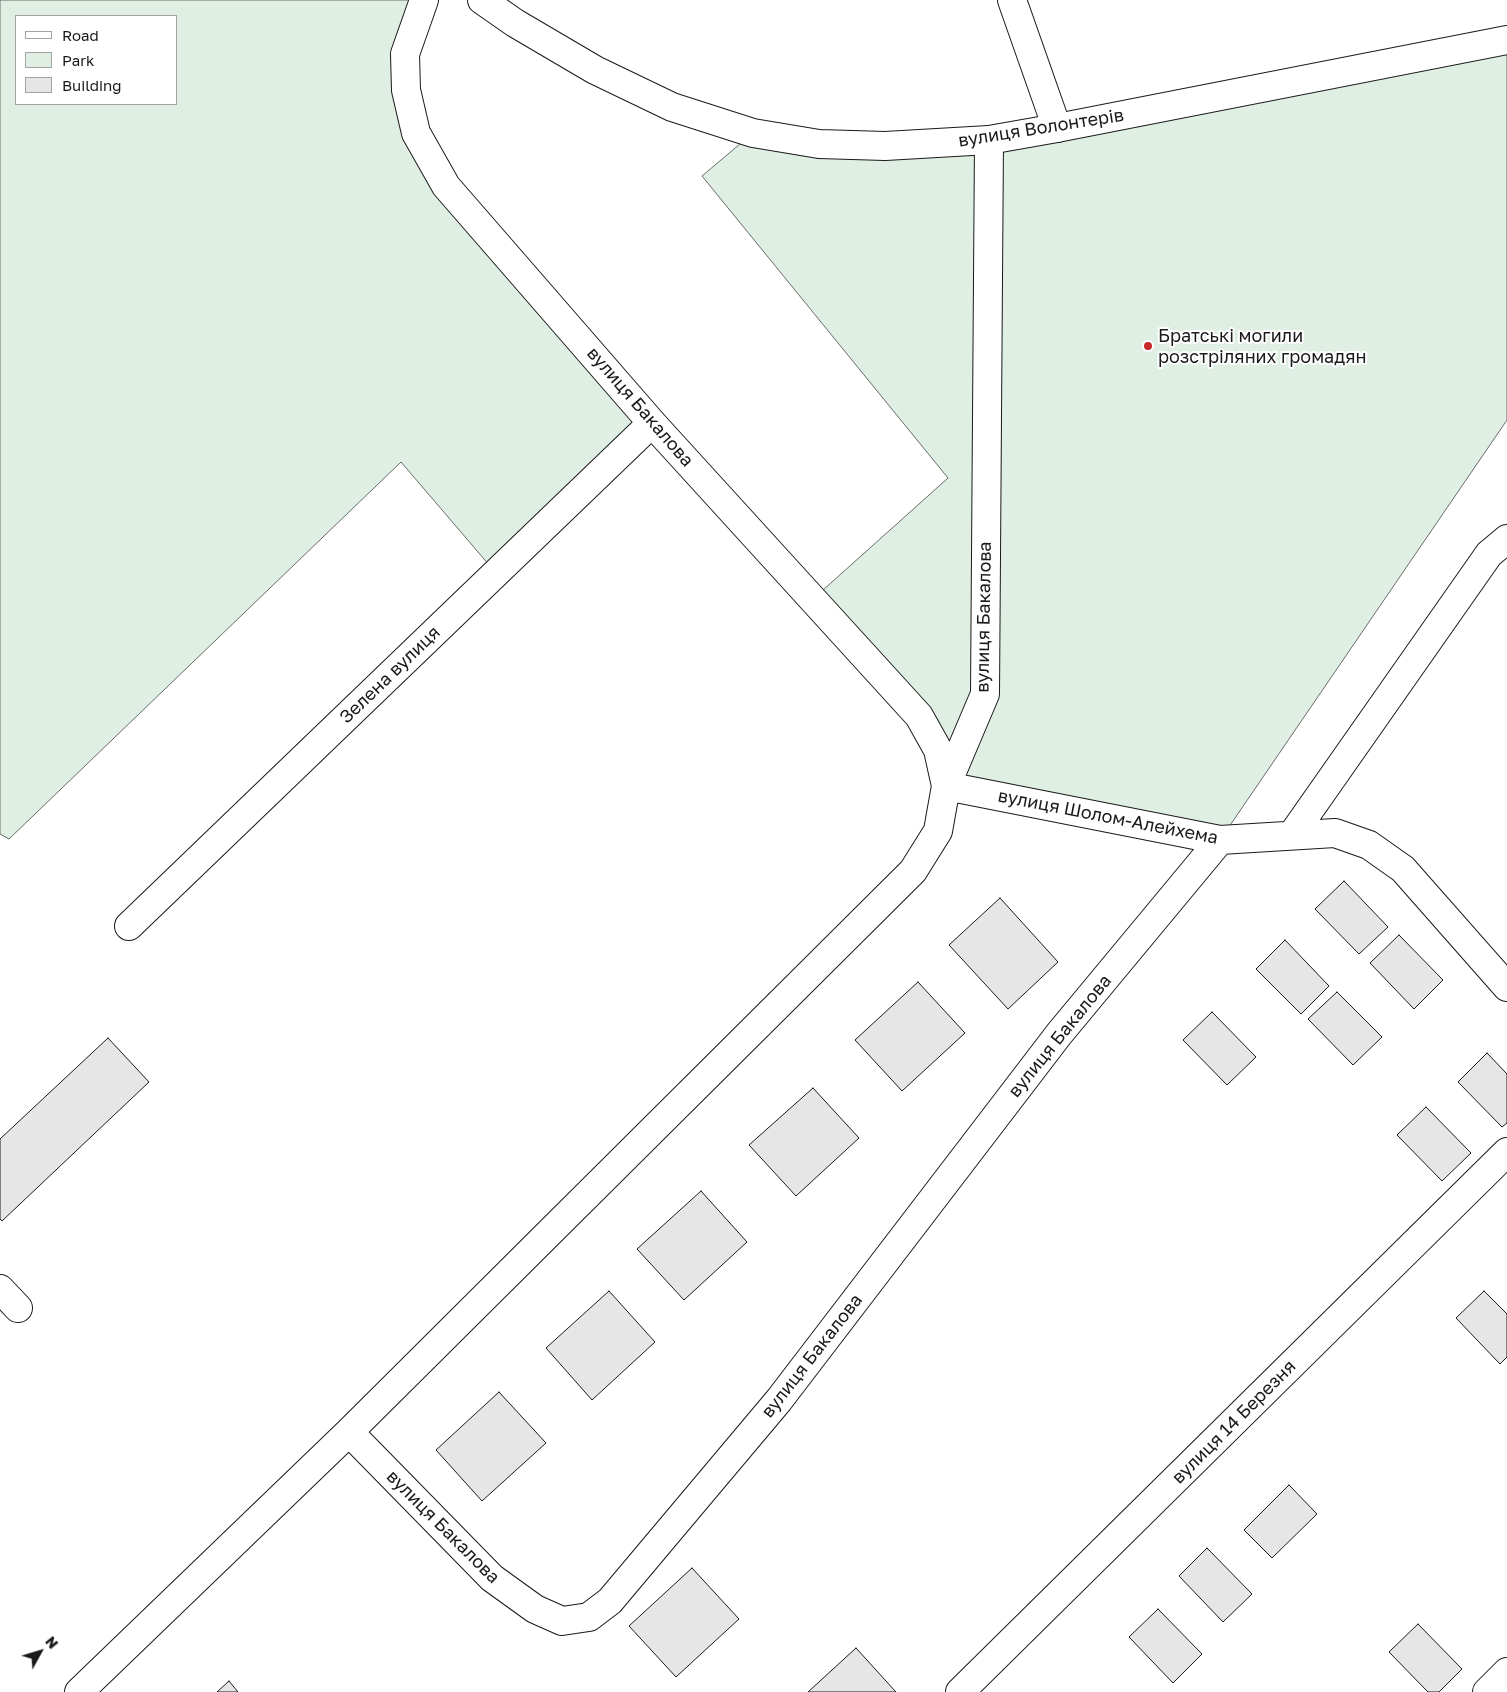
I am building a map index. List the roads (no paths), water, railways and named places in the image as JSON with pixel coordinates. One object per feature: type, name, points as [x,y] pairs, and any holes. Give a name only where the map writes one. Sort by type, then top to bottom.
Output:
[{"type":"street","name":"вулиця Бакалова","points":[[424,0],[405,54],[406,90],[416,133],[446,186],[652,423],[919,716],[938,750],[946,786]]},
{"type":"street","name":"вулиця Волонтерів","points":[[482,0],[515,23],[595,70],[672,106],[753,133],[819,144],[876,146],[989,140],[1507,40]]},
{"type":"street","points":[[1012,0],[1057,128]]},
{"type":"street","name":"вулиця Бакалова","points":[[79,1692],[350,1432],[913,871],[938,831],[946,786],[984,694],[989,140]]},
{"type":"street","name":"Зелена вулиця","points":[[129,926],[652,423]]},
{"type":"street","points":[[1292,835],[1489,554],[1507,539]]},
{"type":"street","name":"вулиця Шолом-Алейхема","points":[[946,786],[1220,840],[1335,833],[1369,845],[1403,869],[1507,987]]},
{"type":"street","name":"вулиця Бакалова","points":[[350,1432],[492,1578],[535,1609],[562,1621],[589,1617],[610,1601],[779,1400],[1059,1034],[1220,840]]},
{"type":"street","name":"вулиця 14 Березня","points":[[960,1692],[1507,1152]]},
{"type":"street","points":[[1487,1692],[1507,1672]]},
{"type":"place","name":"Братські могили розстріляних громадян","points":[[1148,346]]}]
